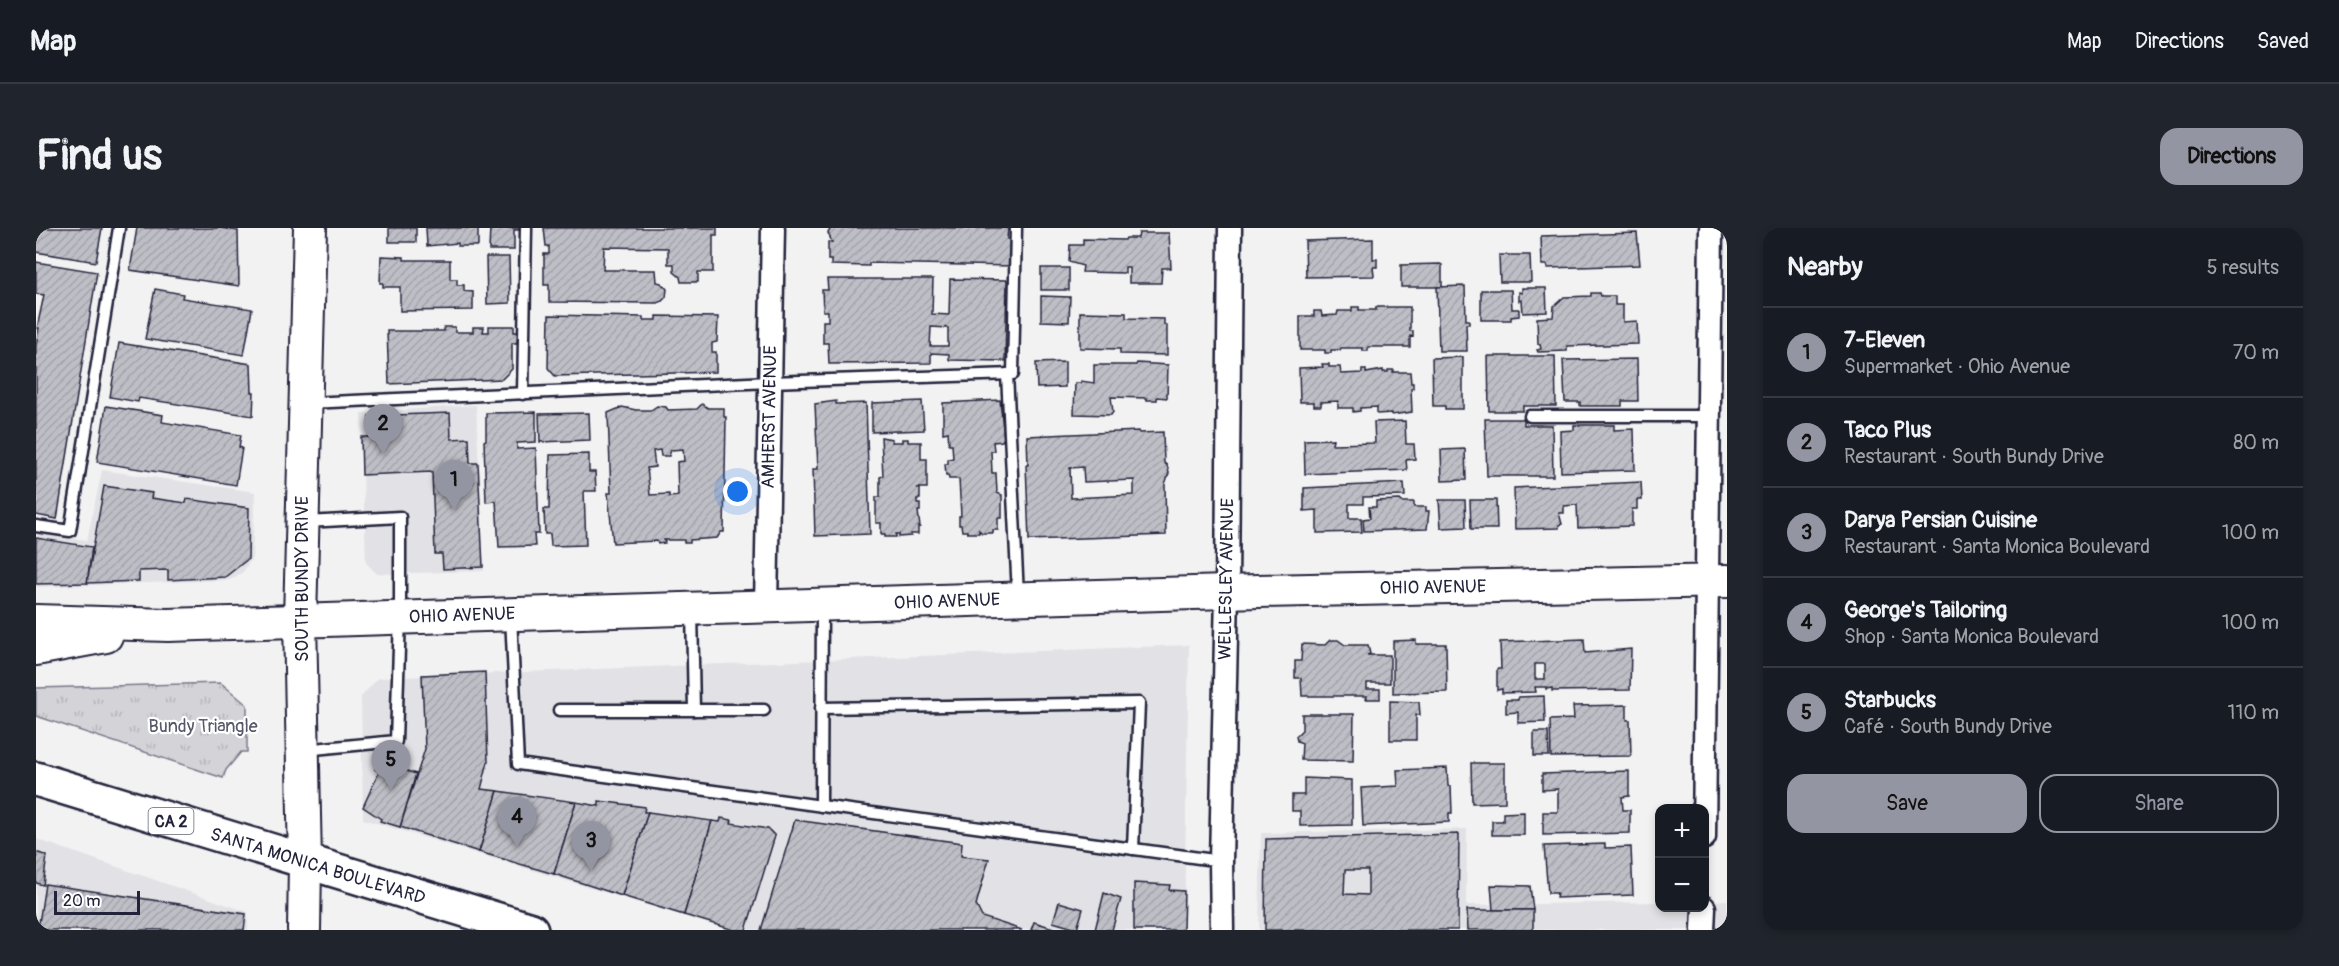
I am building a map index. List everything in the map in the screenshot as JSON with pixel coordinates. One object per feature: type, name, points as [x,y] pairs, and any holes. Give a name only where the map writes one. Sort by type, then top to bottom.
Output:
[{"type":"main road","name":"SANTA MONICA BOULEVARD","points":[[36,780],[305,863],[482,923],[531,930]]},
{"type":"street","name":"SOUTH BUNDY DRIVE","points":[[304,930],[305,863],[300,620],[310,228]]},
{"type":"street","name":"AMHERST AVENUE","points":[[766,606],[773,228]]},
{"type":"street","name":"WELLESLEY AVENUE","points":[[1222,930],[1230,228]]},
{"type":"street","points":[[1706,804],[1717,581],[1709,416],[1711,228]]},
{"type":"street","name":"OHIO AVENUE","points":[[36,621],[168,625],[1227,592],[1717,581]]},
{"type":"street","name":"OHIO AVENUE","points":[[36,649],[168,625]]},
{"type":"street","points":[[1703,930],[1704,912]]},
{"type":"lane","points":[[36,526],[70,531],[120,228]]},
{"type":"lane","points":[[523,394],[526,228]]},
{"type":"lane","points":[[305,404],[770,382],[1013,374],[1016,228]]},
{"type":"lane","points":[[1007,374],[1018,598]]},
{"type":"lane","points":[[1530,416],[1709,416]]},
{"type":"lane","points":[[302,522],[400,517],[396,741],[303,751]]},
{"type":"lane","points":[[821,806],[822,604]]},
{"type":"lane","points":[[692,608],[694,710]]},
{"type":"lane","points":[[510,613],[518,764],[1221,861]]},
{"type":"lane","points":[[821,708],[1139,703],[1133,849]]},
{"type":"lane","points":[[559,710],[764,710]]},
{"type":"shaded area","points":[[476,405],[484,571],[377,574],[366,563],[361,413]]},
{"type":"shaded area","points":[[102,470],[255,492],[252,558],[243,572],[230,580],[36,587],[36,533],[87,540]]},
{"type":"shaded area","points":[[1189,645],[1184,930],[729,930],[363,819],[361,697],[378,678]]},
{"type":"shaded area","points":[[1467,829],[1466,905],[1655,902],[1655,912],[1709,912],[1709,901],[1727,900],[1727,930],[1259,930],[1261,833]]},
{"type":"shaded area","points":[[36,839],[248,912],[248,930],[36,930]]},
{"type":"green space","name":"Bundy Triangle","points":[[221,683],[247,705],[247,752],[241,752],[226,770],[223,778],[36,716],[36,688]]},
{"type":"building","points":[[36,228],[102,228],[96,262],[36,252]]},
{"type":"building","points":[[137,228],[221,228],[238,231],[239,286],[130,270]]},
{"type":"building","points":[[389,228],[416,228],[416,242],[389,242]]},
{"type":"building","points":[[426,228],[478,228],[478,246],[458,246],[458,243],[427,246]]},
{"type":"building","points":[[490,228],[519,228],[519,230],[514,230],[514,250],[489,250]]},
{"type":"building","points":[[544,228],[717,228],[717,235],[713,235],[713,272],[698,272],[698,282],[681,282],[680,277],[674,272],[674,264],[668,264],[668,248],[604,247],[603,270],[656,270],[657,282],[667,289],[666,297],[657,303],[549,302],[549,285],[544,285],[544,254],[549,254],[549,246],[546,246]]},
{"type":"building","points":[[831,228],[1008,228],[1007,239],[1012,239],[1012,266],[869,263],[869,266],[831,265],[831,260],[828,260],[828,242],[832,242],[828,233]]},
{"type":"building","points":[[1139,233],[1169,233],[1171,268],[1162,268],[1161,283],[1129,283],[1129,267],[1125,267],[1125,273],[1082,272],[1083,266],[1069,262],[1070,245],[1083,245],[1083,239],[1125,240],[1126,238],[1138,238]]},
{"type":"building","points":[[1637,233],[1640,265],[1548,268],[1547,265],[1542,265],[1541,236]]},
{"type":"building","points":[[1373,239],[1373,259],[1377,259],[1377,267],[1373,267],[1374,276],[1306,277],[1305,241]]},
{"type":"building","points":[[1499,255],[1530,255],[1531,282],[1500,282]]},
{"type":"building","points":[[381,256],[404,257],[404,260],[450,260],[450,279],[457,279],[457,285],[464,285],[464,291],[473,292],[473,310],[400,311],[400,287],[383,287],[383,283],[380,283]]},
{"type":"building","points":[[486,257],[509,257],[510,303],[487,304]]},
{"type":"building","points":[[36,262],[97,272],[57,519],[36,515],[36,345],[44,295],[36,294]]},
{"type":"building","points":[[1401,265],[1442,265],[1442,287],[1401,287]]},
{"type":"building","points":[[1041,268],[1069,268],[1069,290],[1041,290]]},
{"type":"building","points":[[827,279],[933,279],[932,314],[949,315],[950,279],[1007,280],[1005,361],[949,360],[949,354],[931,353],[931,363],[829,364],[828,343],[823,343],[823,321],[828,321],[828,311],[823,311],[822,290],[828,290]],"holes":[[[931,327],[948,328],[948,346],[930,346]]]},
{"type":"building","points":[[1465,286],[1466,320],[1469,320],[1469,324],[1466,324],[1467,351],[1439,351],[1437,287]]},
{"type":"building","points":[[1522,288],[1546,288],[1547,312],[1523,313],[1522,300],[1519,301],[1519,292],[1522,293]]},
{"type":"building","points":[[155,289],[183,294],[182,298],[252,309],[244,355],[145,339]]},
{"type":"building","points":[[1481,290],[1511,290],[1512,309],[1519,309],[1519,316],[1511,317],[1511,320],[1481,320]]},
{"type":"building","points":[[1591,293],[1615,296],[1615,305],[1623,305],[1623,322],[1637,321],[1638,344],[1567,346],[1567,351],[1538,352],[1537,350],[1541,349],[1538,344],[1537,318],[1553,317],[1554,306],[1564,297],[1591,296]]},
{"type":"building","points":[[1041,296],[1070,297],[1069,322],[1041,321]]},
{"type":"building","points":[[1352,307],[1359,307],[1359,310],[1376,310],[1376,307],[1410,307],[1410,331],[1413,331],[1413,337],[1410,336],[1410,347],[1368,347],[1368,351],[1363,351],[1363,348],[1341,348],[1331,350],[1331,353],[1325,353],[1325,350],[1300,350],[1300,316],[1314,316],[1314,311],[1321,311],[1322,316],[1337,315],[1338,311],[1352,311]]},
{"type":"building","points":[[1080,312],[1126,313],[1126,318],[1164,319],[1164,325],[1167,325],[1167,355],[1120,354],[1120,349],[1080,348]]},
{"type":"building","points":[[549,315],[643,317],[643,320],[657,320],[657,316],[718,317],[717,342],[712,343],[712,352],[716,352],[716,372],[555,376],[548,368]]},
{"type":"building","points":[[489,326],[514,326],[514,332],[518,332],[517,343],[512,343],[512,369],[502,379],[389,384],[387,331],[444,331],[444,327],[455,327],[455,332],[473,332],[473,327],[484,327],[483,332],[489,332]]},
{"type":"building","points":[[119,343],[251,364],[252,392],[254,392],[253,416],[139,398],[138,402],[110,397]]},
{"type":"building","points":[[1488,356],[1555,356],[1556,406],[1523,406],[1523,411],[1489,411]]},
{"type":"building","points":[[1463,357],[1463,409],[1433,406],[1432,358]]},
{"type":"building","points":[[1637,359],[1638,401],[1622,401],[1622,406],[1580,406],[1580,402],[1565,402],[1563,360]]},
{"type":"building","points":[[1065,362],[1065,387],[1037,388],[1036,363]]},
{"type":"building","points":[[1137,363],[1168,365],[1167,398],[1157,397],[1157,400],[1147,400],[1147,398],[1111,397],[1113,412],[1111,415],[1074,414],[1075,383],[1081,383],[1081,381],[1094,383],[1094,365],[1136,365]]},
{"type":"building","points":[[1322,364],[1329,364],[1329,367],[1340,367],[1341,374],[1362,373],[1362,370],[1366,370],[1366,373],[1383,370],[1383,372],[1394,370],[1393,372],[1410,372],[1411,383],[1413,383],[1413,388],[1411,388],[1412,412],[1392,415],[1392,413],[1377,414],[1377,407],[1360,408],[1360,411],[1353,412],[1353,408],[1338,408],[1338,401],[1321,402],[1321,406],[1314,406],[1314,402],[1300,402],[1299,368],[1323,367]]},
{"type":"building","points":[[1000,400],[1004,438],[1002,441],[993,442],[994,451],[991,451],[992,473],[996,473],[997,493],[1002,495],[1002,518],[998,518],[998,530],[993,530],[993,533],[982,533],[979,530],[979,533],[967,533],[967,531],[962,531],[959,525],[959,516],[961,516],[959,479],[949,479],[946,475],[945,464],[948,464],[948,459],[953,458],[948,432],[943,433],[943,403]]},
{"type":"building","points":[[836,401],[836,404],[866,403],[870,534],[815,536],[813,469],[818,469],[815,404]]},
{"type":"building","points":[[922,401],[924,430],[872,432],[872,403]]},
{"type":"building","points":[[702,404],[708,408],[724,408],[724,417],[726,417],[724,532],[721,532],[717,538],[690,540],[690,543],[684,543],[684,540],[664,540],[665,543],[658,544],[657,541],[613,543],[608,493],[611,493],[608,413],[622,407],[636,410],[651,410],[657,406],[666,407],[668,410],[697,409]],"holes":[[[683,449],[684,461],[677,462],[678,496],[650,495],[647,468],[655,467],[653,451],[660,450],[661,456],[669,456],[671,450]]]},
{"type":"building","points":[[106,406],[163,415],[162,422],[241,435],[239,447],[242,448],[236,485],[97,462]]},
{"type":"building","points":[[536,412],[536,442],[517,443],[517,449],[536,448],[539,534],[534,534],[535,546],[499,547],[496,501],[486,502],[484,441],[486,440],[486,413]]},
{"type":"building","points":[[450,413],[451,439],[469,438],[470,463],[478,463],[483,567],[443,569],[442,554],[435,554],[432,472],[362,475],[361,437],[369,437],[369,416]]},
{"type":"building","points":[[589,413],[590,440],[540,442],[539,414]]},
{"type":"building","points":[[1485,419],[1524,419],[1524,425],[1552,425],[1553,476],[1487,476]]},
{"type":"building","points":[[1405,421],[1406,444],[1414,444],[1415,459],[1406,460],[1407,470],[1305,474],[1304,440],[1333,439],[1332,444],[1375,443],[1374,422]]},
{"type":"building","points":[[1574,425],[1614,425],[1614,430],[1634,429],[1635,470],[1561,472],[1560,431],[1574,430]]},
{"type":"building","points":[[1163,432],[1164,463],[1169,473],[1165,484],[1166,535],[1029,540],[1027,436]],"holes":[[[1083,467],[1084,482],[1134,480],[1134,495],[1071,498],[1070,468]]]},
{"type":"building","points":[[881,437],[892,439],[892,442],[902,442],[902,439],[908,439],[908,442],[921,442],[921,459],[927,459],[927,488],[917,488],[920,489],[920,499],[917,499],[917,504],[920,504],[918,534],[899,537],[899,534],[896,534],[896,537],[885,537],[885,534],[881,534],[881,523],[876,523],[876,497],[880,497],[880,477],[883,476]]},
{"type":"building","points":[[1465,449],[1466,480],[1442,481],[1441,450]]},
{"type":"building","points":[[589,454],[589,472],[595,472],[596,491],[584,491],[586,545],[551,546],[550,534],[545,534],[544,509],[549,509],[550,455]]},
{"type":"building","points":[[1641,482],[1642,500],[1637,500],[1637,509],[1632,509],[1632,526],[1578,528],[1577,505],[1564,506],[1564,513],[1559,513],[1562,524],[1559,528],[1515,529],[1514,488]]},
{"type":"building","points":[[1404,483],[1405,496],[1363,497],[1363,504],[1349,504],[1349,518],[1361,518],[1362,532],[1317,533],[1317,510],[1304,511],[1304,488]]},
{"type":"building","points":[[104,486],[152,493],[151,498],[186,503],[187,499],[249,508],[248,559],[225,577],[168,580],[168,570],[139,571],[139,581],[87,583]]},
{"type":"building","points":[[1439,500],[1465,500],[1466,527],[1441,528]]},
{"type":"building","points":[[1470,500],[1496,500],[1497,529],[1471,529]]},
{"type":"building","points":[[1376,501],[1414,502],[1414,507],[1426,507],[1426,511],[1429,511],[1427,529],[1364,531],[1363,519],[1370,518],[1369,507],[1376,507]]},
{"type":"building","points":[[36,538],[92,547],[87,583],[36,584]]},
{"type":"building","points":[[1584,639],[1585,653],[1631,649],[1630,690],[1552,691],[1552,688],[1535,687],[1536,692],[1502,693],[1502,689],[1497,690],[1497,669],[1501,669],[1500,642]],"holes":[[[1535,664],[1545,664],[1545,679],[1535,679]]]},
{"type":"building","points":[[1330,640],[1338,640],[1345,645],[1368,645],[1370,654],[1367,655],[1390,655],[1390,683],[1367,683],[1367,689],[1380,689],[1380,699],[1366,699],[1367,696],[1302,696],[1301,678],[1295,678],[1295,661],[1301,661],[1302,644],[1325,645]]},
{"type":"building","points":[[1416,640],[1416,644],[1446,644],[1447,692],[1393,693],[1393,641]]},
{"type":"building","points":[[485,672],[488,762],[481,789],[498,791],[479,852],[400,827],[425,749],[422,675]]},
{"type":"building","points":[[1544,696],[1545,722],[1518,723],[1518,712],[1506,713],[1506,700]]},
{"type":"building","points":[[1390,701],[1419,702],[1420,715],[1416,715],[1416,740],[1390,740]]},
{"type":"building","points":[[1627,705],[1627,720],[1630,720],[1631,756],[1551,757],[1550,720],[1574,719],[1573,706]]},
{"type":"building","points":[[1302,714],[1354,714],[1353,761],[1301,760],[1302,743],[1297,741],[1296,736],[1302,730]]},
{"type":"building","points":[[1534,732],[1548,732],[1549,756],[1534,756]]},
{"type":"building","points":[[381,759],[392,766],[416,774],[400,827],[380,821],[381,819],[363,807],[379,772],[375,769]]},
{"type":"building","points":[[1471,763],[1505,763],[1505,802],[1472,803]]},
{"type":"building","points":[[1447,768],[1448,786],[1451,786],[1452,813],[1449,813],[1449,822],[1363,826],[1361,788],[1398,786],[1397,770]]},
{"type":"building","points":[[1629,771],[1629,796],[1622,797],[1623,810],[1630,810],[1630,833],[1543,835],[1543,812],[1558,812],[1558,789],[1542,790],[1542,774]]},
{"type":"building","points":[[1304,778],[1352,780],[1352,825],[1300,826],[1300,811],[1292,811],[1292,795],[1304,795]]},
{"type":"building","points":[[498,791],[576,802],[554,874],[479,852]]},
{"type":"building","points":[[599,801],[645,807],[644,812],[648,812],[622,896],[554,874],[576,802],[599,806]]},
{"type":"building","points":[[648,812],[712,821],[684,915],[622,896]]},
{"type":"building","points":[[1524,812],[1524,835],[1492,835],[1492,821],[1503,821],[1503,813]]},
{"type":"building","points":[[721,818],[732,820],[731,823],[768,829],[775,836],[746,930],[734,930],[684,915],[712,821],[720,822]]},
{"type":"building","points":[[795,820],[962,843],[961,856],[989,859],[976,905],[982,917],[1022,930],[761,930]]},
{"type":"building","points":[[1459,834],[1458,930],[1265,930],[1266,839]],"holes":[[[1345,870],[1368,870],[1368,895],[1344,894]]]},
{"type":"building","points":[[1605,844],[1605,848],[1631,847],[1633,895],[1556,898],[1557,893],[1548,893],[1544,846]]},
{"type":"building","points":[[36,852],[47,856],[43,885],[36,883]]},
{"type":"building","points":[[1134,883],[1170,885],[1169,890],[1184,891],[1183,930],[1134,930]]},
{"type":"building","points":[[45,884],[246,914],[244,930],[38,930]]},
{"type":"building","points":[[1491,885],[1530,886],[1533,910],[1493,910]]},
{"type":"building","points":[[1104,893],[1121,899],[1112,930],[1095,930]]},
{"type":"building","points":[[1059,902],[1083,909],[1077,929],[1053,922]]},
{"type":"building","points":[[1467,910],[1533,910],[1533,930],[1468,930]]},
{"type":"building","points":[[1034,922],[1060,930],[1031,930]]},
{"type":"place","name":"Taco Plus","points":[[383,454]]},
{"type":"place","name":"7-Eleven","points":[[454,510]]},
{"type":"place","name":"Starbucks","points":[[391,790]]},
{"type":"place","name":"George's Tailoring","points":[[517,847]]},
{"type":"place","name":"Darya Persian Cuisine","points":[[591,871]]}]
